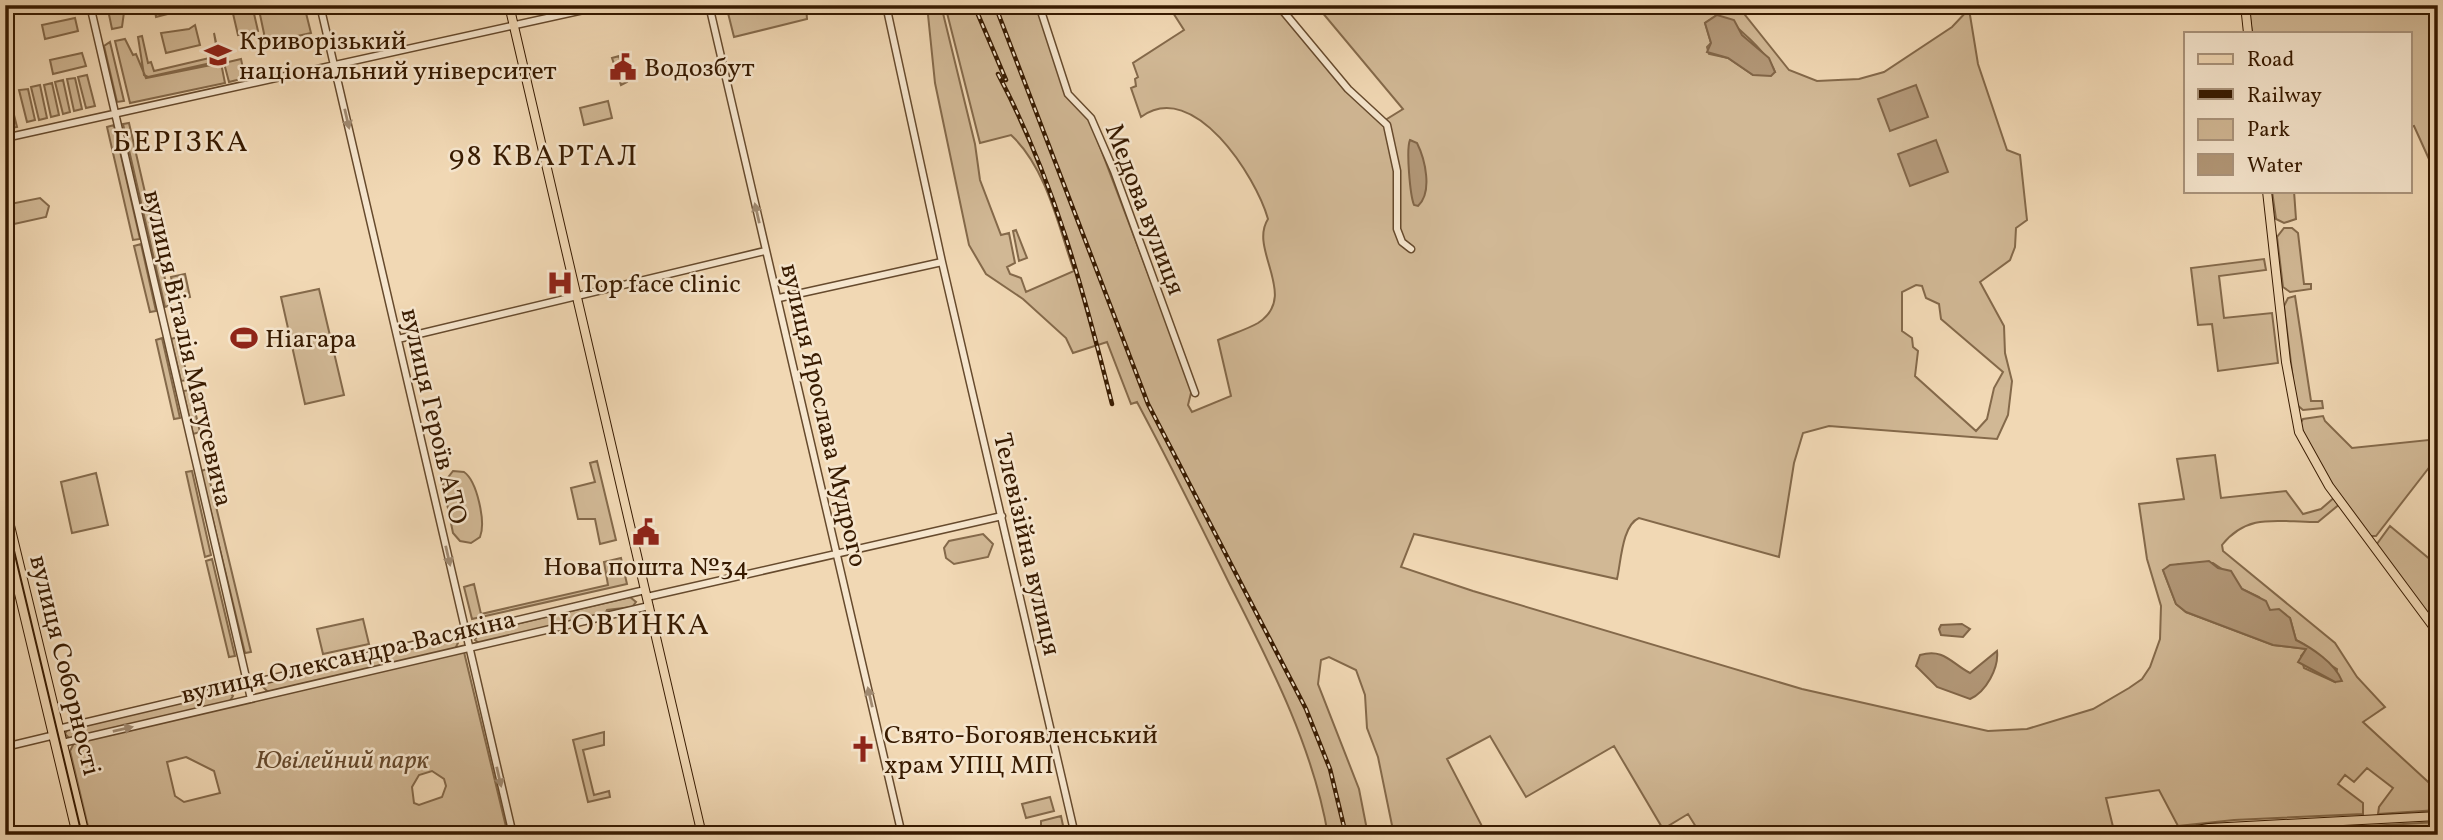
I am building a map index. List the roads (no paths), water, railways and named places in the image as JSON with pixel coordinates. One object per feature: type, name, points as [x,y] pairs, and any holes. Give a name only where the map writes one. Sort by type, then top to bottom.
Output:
[{"type":"main road","points":[[509,5],[702,835]]},
{"type":"main road","points":[[2245,5],[2248,32]]},
{"type":"main road","points":[[2267,192],[2286,362],[2299,432],[2329,486],[2438,633]]},
{"type":"main road","name":"вулиця Соборності","points":[[5,505],[58,736],[77,835]]},
{"type":"main road","name":"вулиця Соборності","points":[[5,535],[85,835]]},
{"type":"main road","points":[[2164,835],[2209,828],[2438,816]]},
{"type":"street","name":"вулиця Віталія Матусевича","points":[[90,5],[251,699]]},
{"type":"street","name":"вулиця Героїв АТО","points":[[320,5],[513,835]]},
{"type":"street","points":[[5,138],[606,5]]},
{"type":"street","name":"вулиця Ярослава Мудрого","points":[[709,5],[902,835]]},
{"type":"street","name":"Телевізійна вулиця","points":[[886,5],[942,262],[1075,835]]},
{"type":"street","name":"Медова вулиця","points":[[1039,5],[1068,94],[1091,118],[1114,172],[1195,393]]},
{"type":"street","points":[[1278,5],[1348,89],[1387,125],[1398,170],[1397,229],[1402,242],[1411,249]]},
{"type":"street","points":[[398,339],[765,251]]},
{"type":"street","points":[[779,298],[942,262]]},
{"type":"street","name":"вулиця Олександра Васякіна","points":[[58,736],[247,683],[466,633],[647,598],[1002,516]]},
{"type":"street","points":[[5,593],[18,586]]},
{"type":"street","name":"вулиця Олександра Васякіна","points":[[58,736],[251,699],[470,648],[647,598]]},
{"type":"street","points":[[5,747],[58,736]]},
{"type":"water","points":[[1717,15],[1734,20],[1742,35],[1769,58],[1775,72],[1771,76],[1753,75],[1728,58],[1707,52],[1711,43],[1705,23]]},
{"type":"water","points":[[1916,85],[1928,117],[1890,131],[1878,99]]},
{"type":"water","points":[[1410,140],[1417,143],[1426,175],[1423,200],[1418,206],[1414,205],[1410,182]]},
{"type":"water","points":[[1936,140],[1948,172],[1910,186],[1898,154]]},
{"type":"water","points":[[2209,561],[2218,568],[2231,571],[2242,589],[2266,601],[2270,610],[2279,609],[2290,618],[2296,640],[2329,662],[2342,681],[2335,682],[2298,662],[2306,649],[2273,645],[2186,612],[2176,604],[2163,570],[2170,565]]},
{"type":"water","points":[[1962,624],[1970,629],[1963,637],[1941,635],[1941,625]]},
{"type":"water","points":[[1997,651],[1996,665],[1990,679],[1976,696],[1970,699],[1937,687],[1916,666],[1920,655],[1935,653],[1970,673]]},
{"type":"tram line","points":[[5,513],[82,835]]},
{"type":"railway","points":[[974,5],[1006,80]]},
{"type":"railway","points":[[995,5],[1148,404],[1306,709],[1330,769],[1346,835]]},
{"type":"railway","points":[[998,74],[1018,114],[1051,195],[1078,277],[1112,404]]},
{"type":"place","name":"Криворізький національний університет","points":[[218,55]]},
{"type":"place","name":"Водозбут","points":[[623,67]]},
{"type":"place","name":"Top face clinic","points":[[560,283]]},
{"type":"place","name":"Ніагара","points":[[244,338]]},
{"type":"place","name":"Нова пошта №34","points":[[646,532]]},
{"type":"place","name":"Свято-Богоявленський храм УПЦ МП","points":[[863,749]]},
{"type":"district","name":"БЕРІЗКА","points":[[181,141]]},
{"type":"district","name":"98 КВАРТАЛ","points":[[544,155]]},
{"type":"district","name":"НОВИНКА","points":[[629,624]]},
{"type":"park label","name":"Ювілейний парк","points":[[342,759]]}]
